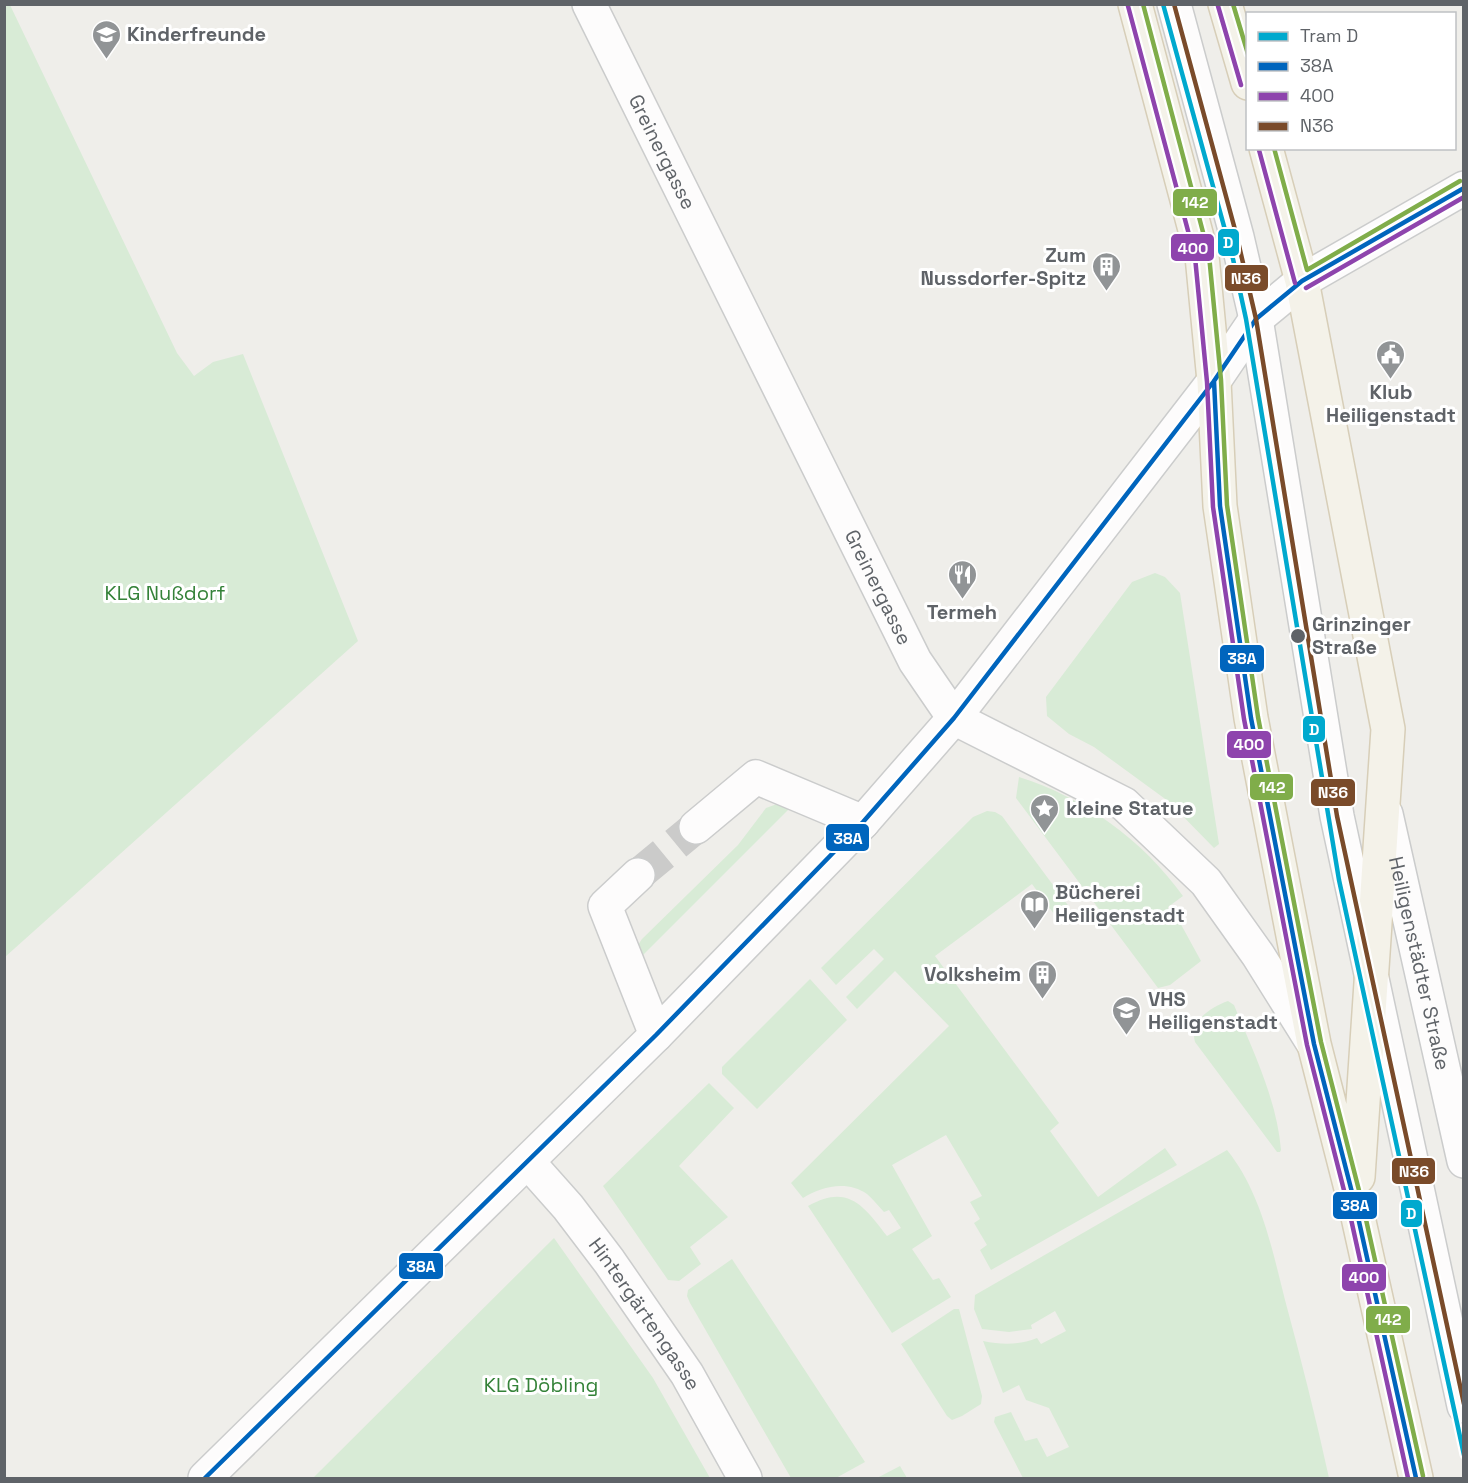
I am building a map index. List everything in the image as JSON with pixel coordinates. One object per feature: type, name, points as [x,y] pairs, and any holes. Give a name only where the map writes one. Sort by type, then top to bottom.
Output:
[{"type":"main road","name":"Heiligenstädter Straße","points":[[1135,4],[1202,256],[1214,381],[1220,506],[1251,717],[1314,1044],[1356,1208],[1416,1479]]},
{"type":"main road","points":[[1225,4],[1246,76]]},
{"type":"main road","name":"Heiligenstädter Straße","points":[[1267,150],[1302,281],[1388,729],[1356,1208]]},
{"type":"street","name":"Greinergasse","points":[[589,4],[915,661],[954,718],[1124,804],[1206,882],[1258,955],[1314,1044]]},
{"type":"street","points":[[1174,4],[1237,237],[1256,319],[1337,816],[1464,1406]]},
{"type":"street","points":[[205,1479],[656,1035],[863,822],[954,718],[1214,381],[1256,319],[1302,281],[1464,188]]},
{"type":"street","points":[[696,827],[756,777],[863,822]]},
{"type":"street","name":"Heiligenstädter Straße","points":[[1384,802],[1464,1161]]},
{"type":"street","points":[[638,875],[605,906],[656,1035]]},
{"type":"street","name":"Hintergärtengasse","points":[[528,1162],[568,1207],[609,1261],[687,1374],[746,1479]]},
{"type":"green space","name":"KLG Nußdorf","points":[[4,5],[10,5],[177,353],[194,376],[213,362],[243,354],[358,641],[5,957]]},
{"type":"green space","points":[[1155,573],[1165,577],[1180,593],[1219,844],[1214,848],[1168,801],[1094,747],[1069,734],[1047,716],[1046,697],[1132,582]]},
{"type":"green space","points":[[1019,777],[1066,796],[1088,809],[1110,823],[1150,857],[1183,896],[1168,907],[1169,913],[1178,919],[1201,961],[1170,985],[1158,988],[1016,798]]},
{"type":"green space","points":[[777,804],[792,806],[639,959],[638,945],[642,939],[738,845],[766,808]]},
{"type":"green space","points":[[987,811],[1002,816],[1070,908],[1057,918],[1032,884],[935,956],[1059,1123],[1050,1131],[1098,1197],[1165,1148],[1177,1165],[991,1270],[980,1250],[987,1245],[974,1223],[980,1219],[970,1202],[982,1196],[946,1135],[892,1165],[932,1236],[912,1249],[933,1280],[939,1278],[951,1297],[892,1333],[808,1206],[822,1199],[845,1197],[854,1201],[871,1215],[887,1236],[901,1228],[889,1210],[884,1212],[867,1194],[852,1187],[826,1188],[803,1198],[791,1183],[949,1026],[895,971],[857,1009],[846,997],[884,959],[874,949],[836,985],[821,968],[973,817]]},
{"type":"green space","points":[[810,979],[847,1020],[757,1109],[722,1074],[722,1067]]},
{"type":"green space","points":[[1228,1001],[1234,1005],[1263,1076],[1275,1113],[1280,1152],[1277,1152],[1195,1042],[1194,1034],[1198,1021],[1215,1007]]},
{"type":"green space","points":[[709,1083],[734,1108],[679,1166],[728,1217],[690,1247],[701,1264],[679,1281],[668,1280],[603,1186]]},
{"type":"green space","points":[[1227,1150],[1249,1184],[1264,1222],[1303,1366],[1329,1478],[1023,1478],[994,1422],[995,1417],[1011,1412],[1025,1441],[1037,1438],[1047,1457],[1069,1447],[1049,1408],[1026,1400],[1019,1385],[1003,1393],[983,1341],[1011,1344],[1037,1338],[1041,1344],[1066,1331],[1055,1311],[1031,1325],[1032,1329],[1009,1332],[982,1329],[974,1309],[975,1295]]},
{"type":"green space","name":"KLG Döbling","points":[[554,1238],[653,1378],[710,1478],[313,1478]]},
{"type":"green space","points":[[732,1259],[865,1462],[836,1478],[791,1478],[687,1296],[688,1290]]},
{"type":"green space","points":[[954,1309],[959,1309],[982,1396],[981,1404],[952,1420],[947,1416],[901,1344]]},
{"type":"green space","points":[[900,1466],[907,1478],[877,1478]]},
{"type":"tunnel","points":[[638,875],[696,827]]},
{"type":"tram line","name":"D","points":[[1163,4],[1233,259],[1246,319],[1339,880],[1464,1455]]},
{"type":"transit line","name":"142","points":[[1143,4],[1209,255],[1221,380],[1227,505],[1258,717],[1321,1042],[1363,1206],[1423,1476]]},
{"type":"transit line","name":"N36","points":[[1174,4],[1237,237],[1256,319],[1337,816],[1464,1404]]},
{"type":"transit line","name":"142","points":[[1233,4],[1246,47]]},
{"type":"transit line","name":"400","points":[[1128,6],[1195,257],[1207,382],[1213,507],[1244,719],[1307,1045],[1349,1210],[1408,1478]]},
{"type":"transit line","name":"400","points":[[1218,6],[1241,85]]},
{"type":"transit line","name":"400","points":[[1259,150],[1295,283]]},
{"type":"transit line","name":"142","points":[[1275,150],[1307,270],[1460,181]]},
{"type":"transit line","name":"38A","points":[[205,1478],[656,1035],[863,822],[954,718],[1214,381],[1256,319],[1302,281],[1464,188]]},
{"type":"transit line","name":"400","points":[[1306,288],[1464,197]]},
{"type":"transit line","name":"38A","points":[[1214,381],[1220,506],[1251,718],[1314,1044],[1356,1208],[1416,1478]]},
{"type":"place","name":"Kinderfreunde","points":[[106,60]]},
{"type":"place","name":"Zum Nussdorfer-Spitz","points":[[1107,292]]},
{"type":"place","name":"Klub Heiligenstadt","points":[[1391,380]]},
{"type":"place","name":"Termeh","points":[[962,600]]},
{"type":"place","name":"Grinzinger Straße","points":[[1298,636]]},
{"type":"place","name":"kleine Statue","points":[[1045,834]]},
{"type":"place","name":"Bücherei Heiligenstadt","points":[[1034,930]]},
{"type":"place","name":"Volksheim","points":[[1042,1000]]},
{"type":"place","name":"VHS Heiligenstadt","points":[[1127,1036]]}]
